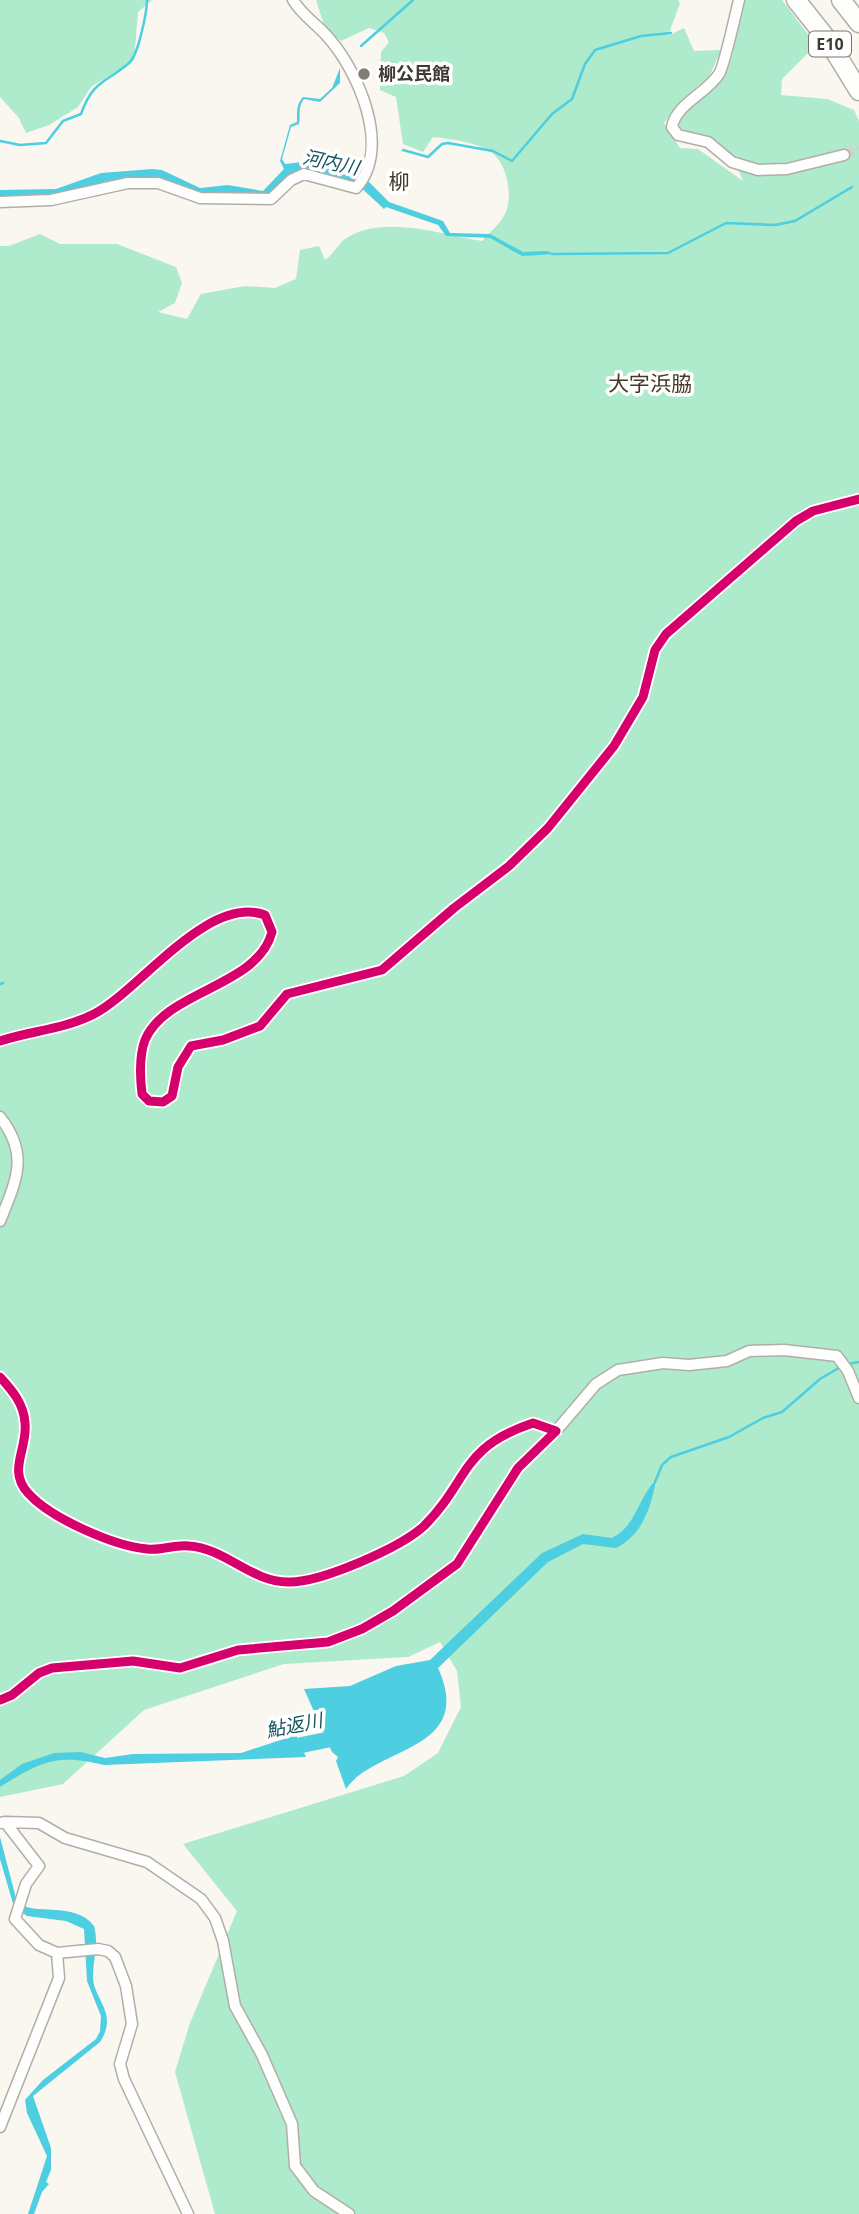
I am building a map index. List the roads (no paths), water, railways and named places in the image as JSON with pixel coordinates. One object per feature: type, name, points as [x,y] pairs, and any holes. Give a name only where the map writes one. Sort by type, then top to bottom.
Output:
[{"type":"highway","name":"E10","points":[[796,0],[827,39],[859,92]]},
{"type":"highway","name":"E10","points":[[841,0],[859,23]]},
{"type":"street","points":[[0,202],[51,200],[94,188],[148,183],[158,183],[200,198],[271,199],[291,180],[303,174],[362,181],[371,147],[370,112],[327,36],[304,17],[293,0]]},
{"type":"street","points":[[739,0],[728,35],[723,66],[704,92],[674,118],[673,127],[678,135],[708,142],[732,162],[758,170],[787,169],[844,155]]},
{"type":"street","points":[[0,1041],[93,1014],[116,1000],[208,925],[241,913],[265,915],[272,932],[261,955],[177,1009],[148,1035],[142,1051],[142,1094],[149,1101],[163,1102],[172,1096],[178,1067],[191,1046],[223,1040],[260,1026],[287,994],[382,970],[447,914],[518,859],[565,808],[626,727],[643,697],[655,650],[678,621],[796,521],[813,511],[859,499]]},
{"type":"street","points":[[0,1117],[15,1139],[19,1154],[18,1171],[0,1221]]},
{"type":"street","points":[[0,1700],[12,1695],[39,1673],[52,1668],[133,1661],[180,1668],[238,1650],[328,1642],[362,1629],[414,1597],[457,1564],[518,1468],[556,1431],[596,1384],[618,1370],[663,1363],[689,1365],[727,1361],[749,1352],[783,1350],[837,1356],[848,1371],[859,1398]]},
{"type":"street","points":[[0,1377],[18,1399],[25,1423],[18,1465],[20,1484],[41,1505],[72,1523],[135,1547],[202,1548],[276,1581],[300,1582],[327,1575],[404,1540],[434,1514],[464,1468],[482,1448],[533,1423],[556,1431]]},
{"type":"street","points":[[3,1822],[39,1867],[26,1884],[15,1919],[39,1945],[57,1953],[98,1950],[108,1951],[115,1956],[126,1986],[132,2024],[120,2064],[124,2079],[188,2214]]},
{"type":"street","points":[[3,1822],[39,1823],[65,1838],[147,1862],[201,1899],[215,1918],[223,1941],[235,2006],[262,2055],[292,2124],[295,2166],[314,2191],[349,2214]]},
{"type":"street","points":[[0,2127],[59,1978],[57,1953]]},
{"type":"water","points":[[340,68],[340,83],[320,102],[304,99],[299,124],[291,127],[282,159],[285,164],[302,162],[361,174],[389,202],[443,221],[450,233],[490,234],[523,252],[547,251],[555,254],[522,256],[490,238],[446,236],[438,225],[386,207],[384,209],[355,182],[302,171],[291,174],[270,195],[200,194],[161,179],[137,178],[107,181],[66,193],[0,198],[0,190],[56,189],[101,173],[152,169],[162,170],[200,188],[228,185],[263,191],[284,169],[280,161],[290,125],[297,122],[297,109],[301,100],[303,97],[320,99],[332,88]]},
{"type":"water","points":[[656,1480],[644,1520],[633,1536],[616,1548],[583,1544],[548,1562],[438,1668],[446,1696],[444,1716],[433,1732],[417,1744],[360,1775],[346,1789],[336,1761],[338,1757],[332,1752],[304,1689],[350,1686],[396,1666],[430,1660],[542,1553],[583,1534],[612,1538],[620,1533]]},
{"type":"water","points":[[296,1735],[306,1757],[104,1765],[60,1760],[38,1766],[0,1787],[0,1780],[22,1764],[54,1753],[81,1752],[105,1758],[133,1754],[241,1753]]},
{"type":"water","points":[[0,1837],[17,1902],[33,1908],[76,1913],[94,1926],[94,1985],[104,2007],[107,2023],[100,2042],[33,2096],[51,2148],[51,2170],[46,2182],[49,2184],[42,2192],[34,2214],[28,2214],[47,2156],[27,2113],[25,2100],[43,2080],[96,2039],[100,2031],[101,2016],[87,1981],[84,1929],[66,1921],[27,1916],[14,1907],[0,1859]]},
{"type":"waterway","points":[[0,141],[20,145],[46,143],[63,121],[81,114],[95,88],[132,59],[141,33],[147,0]]},
{"type":"waterway","points":[[361,46],[413,0]]},
{"type":"waterway","points":[[403,150],[428,157],[442,144],[448,143],[493,151],[512,161],[552,114],[572,99],[585,64],[595,50],[641,36],[671,33]]},
{"type":"waterway","points":[[552,254],[668,253],[726,223],[775,225],[795,221],[852,187]]},
{"type":"waterway","points":[[848,1364],[859,1362]]},
{"type":"waterway","points":[[655,1482],[662,1465],[671,1457],[729,1437],[763,1418],[782,1412],[820,1379],[842,1366]]},
{"type":"waterway","name":"鮎返川","points":[[282,1749],[346,1736]]},
{"type":"tunnel","points":[[844,155],[859,147]]},
{"type":"place","name":"柳公民館","points":[[364,74]]},
{"type":"district","name":"柳","points":[[399,182]]},
{"type":"district","name":"大字浜脇","points":[[650,384]]},
{"type":"water label","name":"河内川","points":[[331,162]]}]
